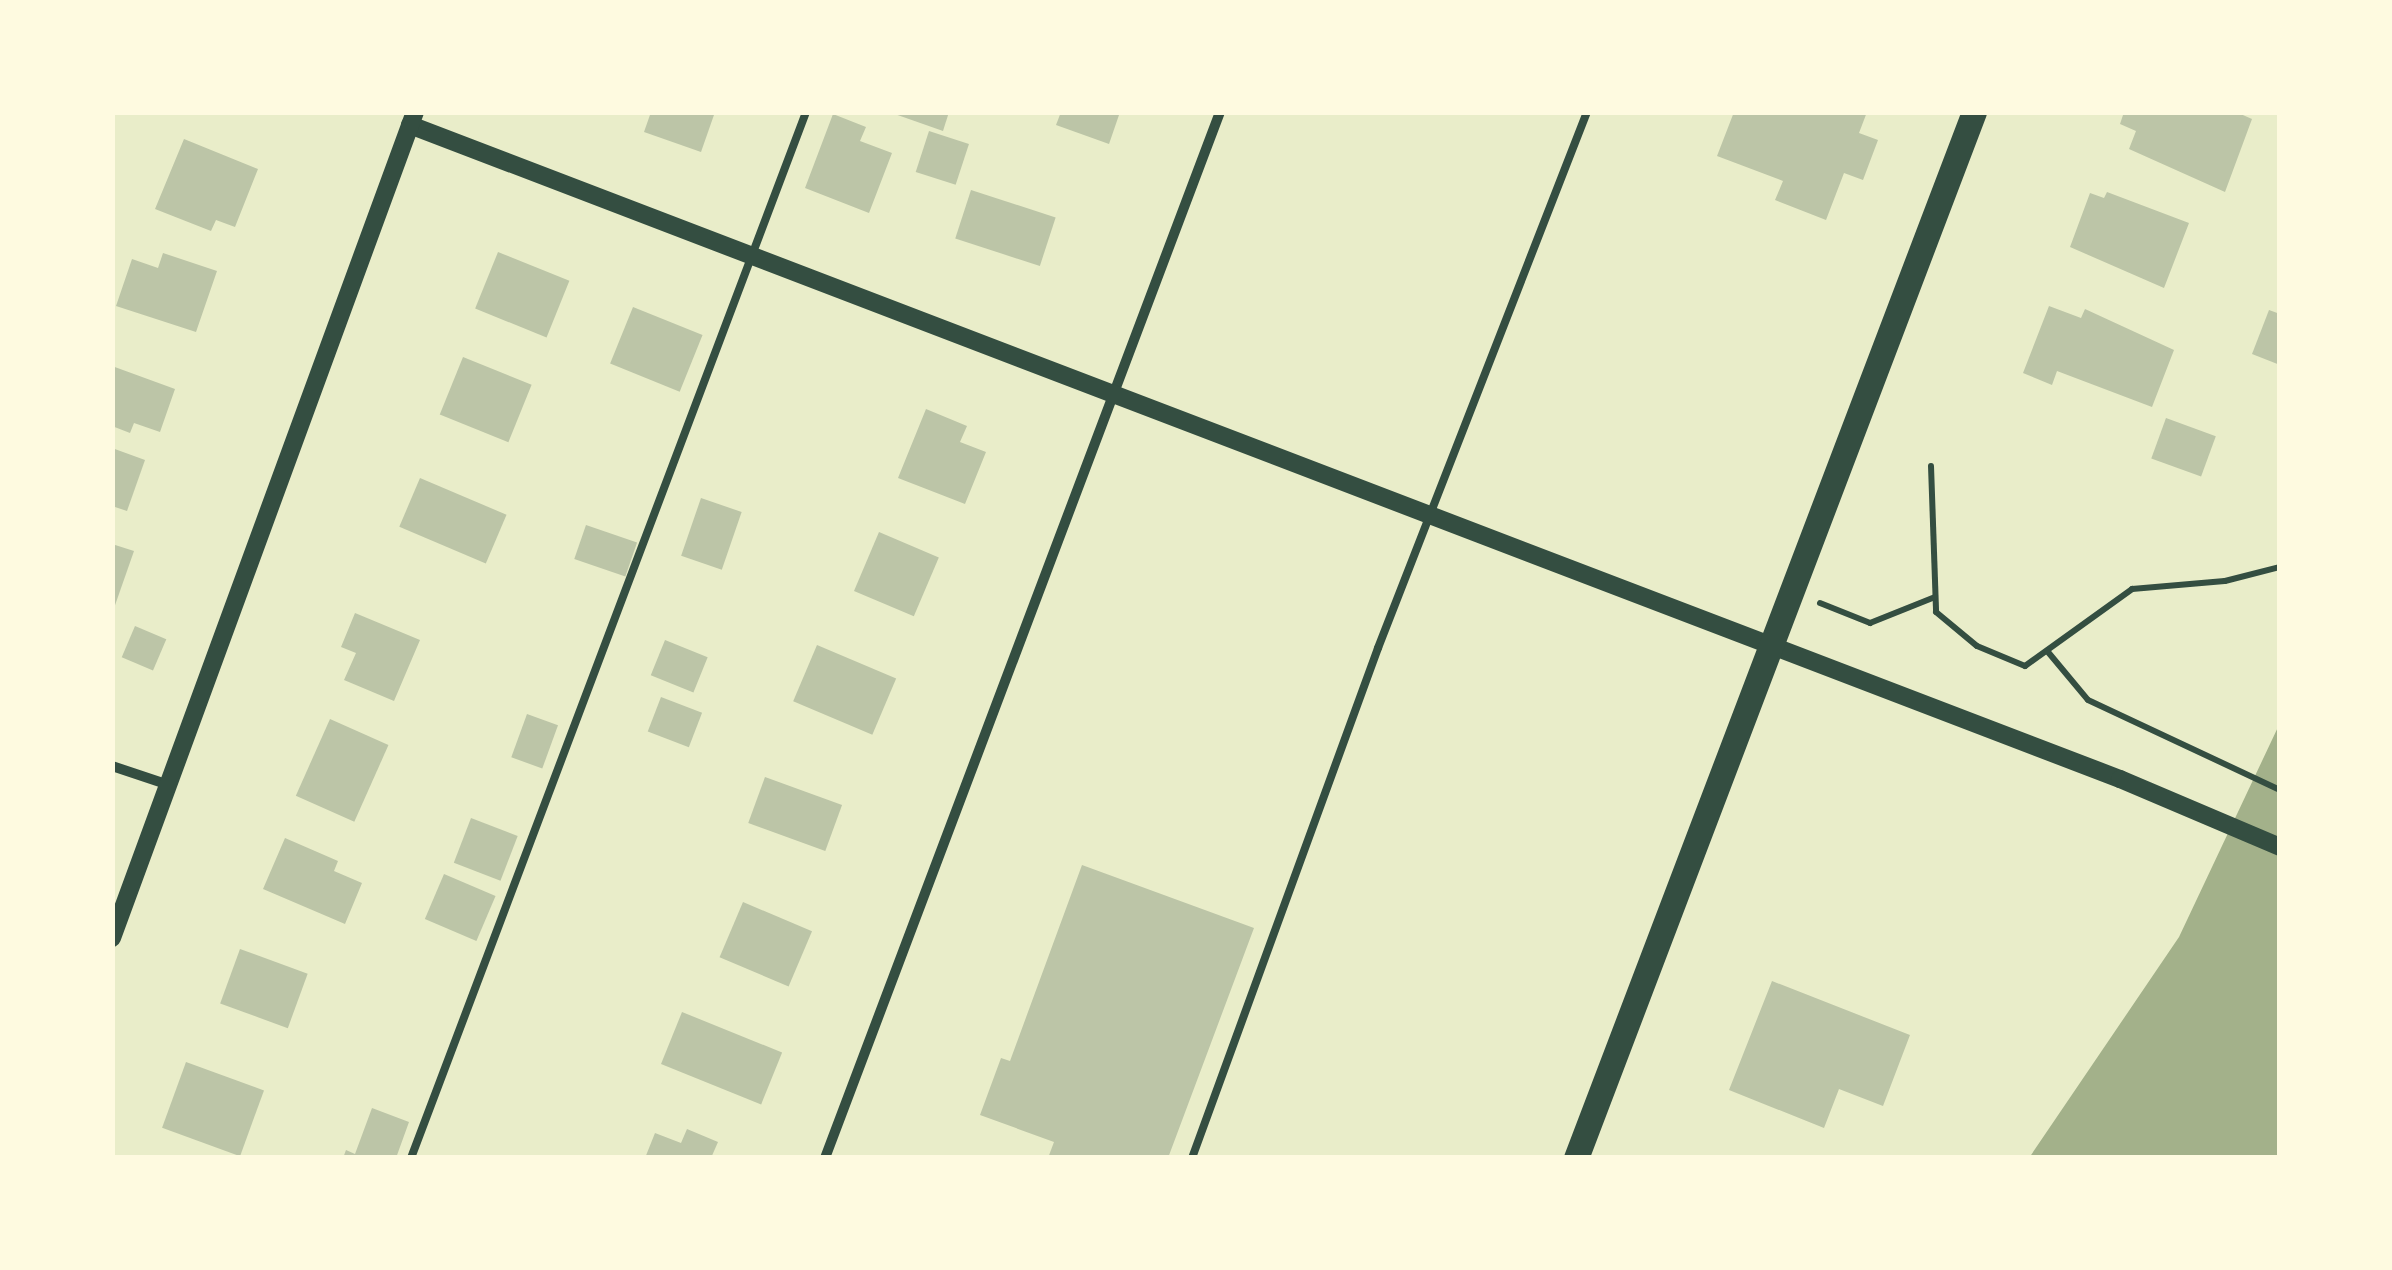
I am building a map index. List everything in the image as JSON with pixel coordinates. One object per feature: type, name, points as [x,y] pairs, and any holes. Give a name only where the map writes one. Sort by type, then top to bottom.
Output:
[{"type":"main road","points":[[1576,1158],[1974,112]]},
{"type":"street","points":[[825,1158],[1220,112]]},
{"type":"street","points":[[112,938],[412,119],[750,256],[1430,520],[2120,779],[2280,847]]},
{"type":"street","points":[[112,766],[168,785]]},
{"type":"lane","points":[[411,1158],[806,112]]},
{"type":"lane","points":[[1192,1158],[1587,112]]},
{"type":"path","points":[[1930,466],[1936,612],[1977,646],[2025,666],[2132,589],[2225,581],[2280,567]]},
{"type":"path","points":[[1793,593],[1870,623],[1934,597]]},
{"type":"path","points":[[2048,652],[2088,700],[2280,790]]},
{"type":"shaded area","points":[[2279,725],[2279,1157],[2029,1158],[2179,937]]},
{"type":"building","points":[[651,112],[715,112],[701,152],[644,132]]},
{"type":"building","points":[[889,112],[949,112],[943,131]]},
{"type":"building","points":[[1061,112],[1120,112],[1109,144],[1056,125]]},
{"type":"building","points":[[1734,112],[1867,112],[1859,133],[1878,140],[1863,180],[1844,173],[1826,220],[1775,200],[1783,181],[1717,156]]},
{"type":"building","points":[[2124,112],[2236,112],[2252,119],[2225,192],[2129,149],[2136,131],[2120,124]]},
{"type":"building","points":[[833,114],[866,127],[860,141],[892,153],[869,213],[805,188]]},
{"type":"building","points":[[929,131],[969,144],[956,185],[916,172]]},
{"type":"building","points":[[184,139],[258,169],[235,227],[216,220],[211,231],[155,209]]},
{"type":"building","points":[[971,190],[1056,218],[1040,266],[955,239]]},
{"type":"building","points":[[2107,192],[2189,223],[2164,288],[2070,247],[2090,193],[2104,198]]},
{"type":"building","points":[[498,252],[569,281],[547,337],[475,309]]},
{"type":"building","points":[[163,253],[217,271],[196,332],[116,306],[132,259],[158,268]]},
{"type":"building","points":[[2049,306],[2081,318],[2085,309],[2174,350],[2152,407],[2057,371],[2052,385],[2023,373]]},
{"type":"building","points":[[633,307],[703,335],[680,392],[610,364]]},
{"type":"building","points":[[2269,310],[2280,314],[2280,365],[2252,354]]},
{"type":"building","points":[[463,357],[532,385],[508,442],[440,414]]},
{"type":"building","points":[[112,366],[175,389],[160,432],[134,423],[130,433],[112,426]]},
{"type":"building","points":[[926,409],[967,426],[960,442],[986,452],[965,504],[898,478]]},
{"type":"building","points":[[2166,418],[2216,436],[2201,477],[2151,458]]},
{"type":"building","points":[[112,448],[145,460],[127,511],[112,506]]},
{"type":"building","points":[[420,478],[507,515],[486,564],[399,527]]},
{"type":"building","points":[[701,498],[742,512],[722,570],[681,556]]},
{"type":"building","points":[[586,525],[637,543],[625,577],[574,559]]},
{"type":"building","points":[[879,532],[939,557],[914,616],[854,591]]},
{"type":"building","points":[[112,544],[134,551],[113,611],[112,611]]},
{"type":"building","points":[[355,613],[420,640],[394,701],[344,680],[356,653],[341,647]]},
{"type":"building","points":[[135,626],[166,639],[153,671],[122,657]]},
{"type":"building","points":[[665,640],[708,657],[693,692],[651,675]]},
{"type":"building","points":[[817,645],[896,679],[872,735],[793,701]]},
{"type":"building","points":[[661,697],[702,713],[689,747],[648,732]]},
{"type":"building","points":[[527,714],[558,725],[542,769],[511,757]]},
{"type":"building","points":[[330,719],[388,745],[354,822],[296,796]]},
{"type":"building","points":[[765,777],[842,805],[825,851],[748,823]]},
{"type":"building","points":[[471,818],[518,836],[500,881],[454,863]]},
{"type":"building","points":[[285,838],[338,861],[334,871],[362,883],[345,924],[263,889]]},
{"type":"building","points":[[1082,865],[1254,928],[1168,1158],[1048,1158],[1054,1142],[980,1115],[1001,1058],[1010,1061]]},
{"type":"building","points":[[444,874],[496,896],[476,941],[425,919]]},
{"type":"building","points":[[743,902],[812,931],[789,987],[720,957]]},
{"type":"building","points":[[240,949],[308,974],[288,1028],[220,1004]]},
{"type":"building","points":[[1772,981],[1910,1035],[1883,1106],[1839,1089],[1824,1128],[1729,1090]]},
{"type":"building","points":[[682,1012],[782,1052],[761,1104],[661,1064]]},
{"type":"building","points":[[186,1062],[264,1090],[240,1156],[162,1128]]},
{"type":"building","points":[[372,1108],[409,1122],[396,1158],[343,1158],[346,1150],[355,1154]]},
{"type":"building","points":[[687,1129],[718,1142],[711,1158],[645,1158],[655,1133],[681,1143]]}]
